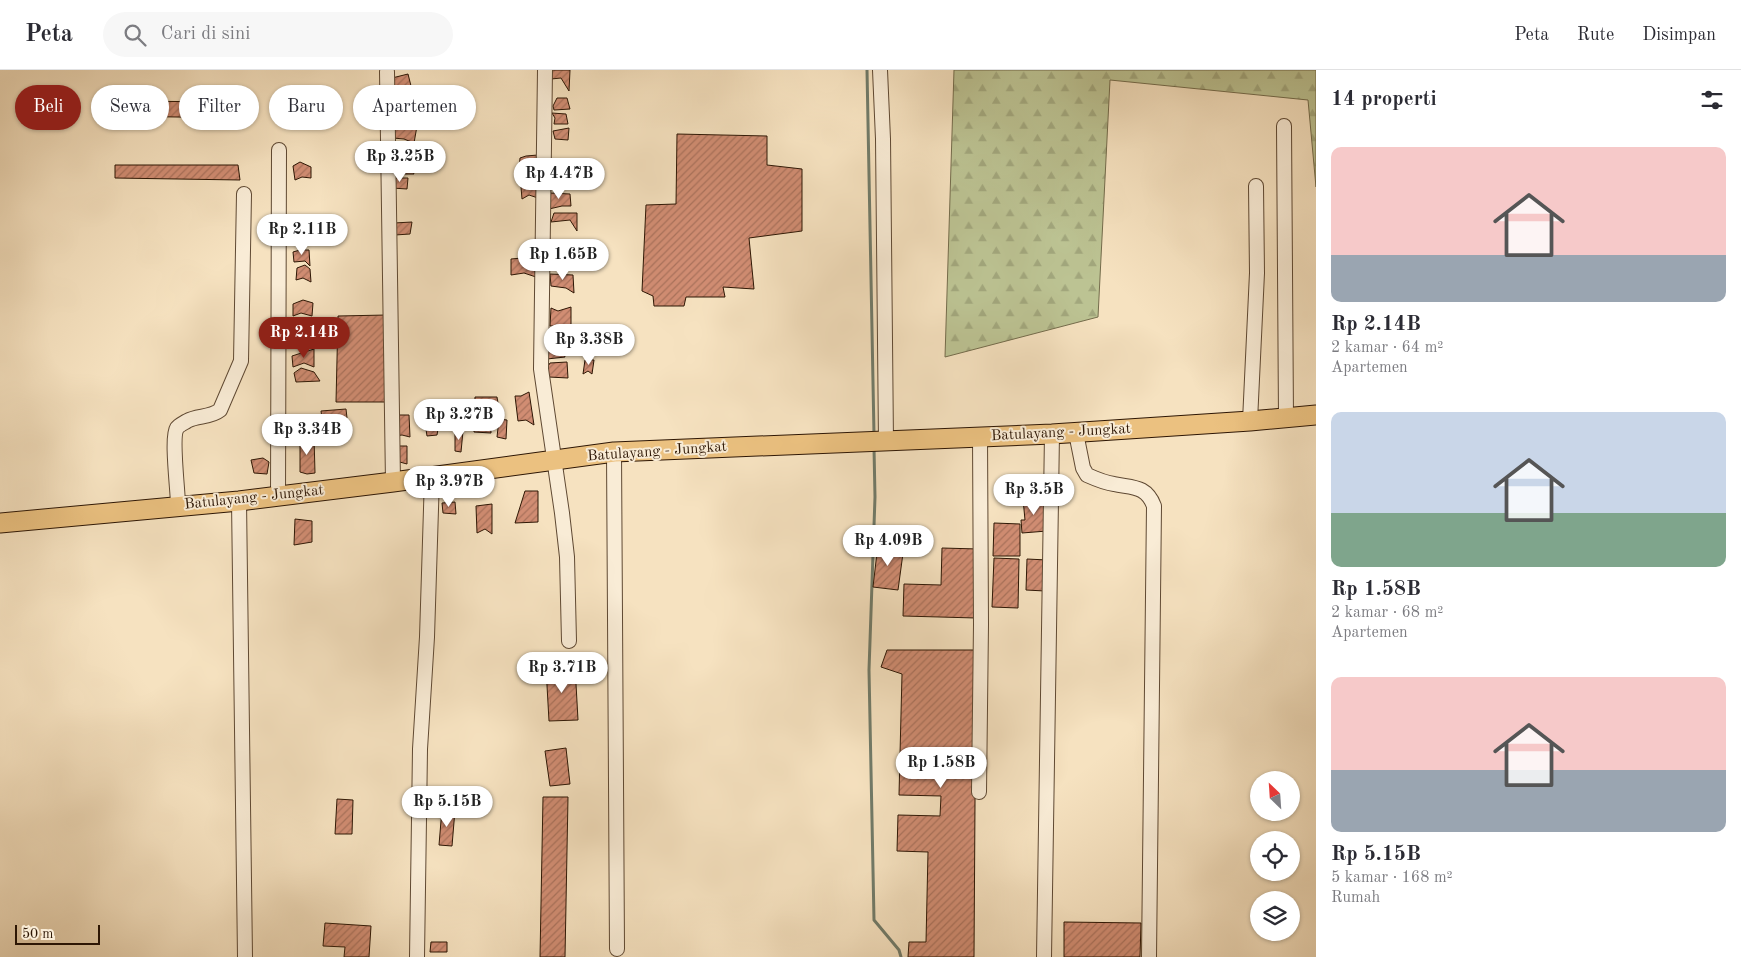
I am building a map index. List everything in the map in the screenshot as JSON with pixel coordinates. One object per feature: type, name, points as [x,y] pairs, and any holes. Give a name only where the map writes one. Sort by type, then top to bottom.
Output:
[{"type":"highway","name":"Batulayang - Jungkat","points":[[0,523],[178,505],[239,501],[614,452],[1052,434],[1316,415]]},
{"type":"street","points":[[545,70],[542,369],[567,557],[569,641]]},
{"type":"street","points":[[878,442],[883,139],[880,70]]},
{"type":"street","points":[[387,72],[393,482]]},
{"type":"street","points":[[1284,126],[1286,418]]},
{"type":"street","points":[[278,496],[279,150]]},
{"type":"street","points":[[1250,421],[1257,273],[1256,186]]},
{"type":"street","points":[[178,505],[175,434],[178,426],[190,419],[214,414],[220,410],[241,361],[244,194]]},
{"type":"street","points":[[1076,432],[1083,468],[1088,475],[1114,484],[1140,489],[1151,499],[1154,506],[1150,957]]},
{"type":"street","points":[[1044,957],[1052,434]]},
{"type":"street","points":[[979,792],[981,634],[980,437]]},
{"type":"street","points":[[614,452],[617,949]]},
{"type":"street","points":[[417,957],[420,749],[427,637],[432,477]]},
{"type":"street","points":[[239,501],[245,957]]},
{"type":"green space","points":[[954,70],[1316,70],[1316,187],[1308,100],[1110,80],[1098,317],[945,357]]},
{"type":"building","points":[[552,70],[570,70],[569,91],[561,78],[551,79]]},
{"type":"building","points":[[408,74],[411,85],[392,85],[392,78]]},
{"type":"building","points":[[557,98],[567,98],[570,109],[554,110],[553,106]]},
{"type":"building","points":[[169,101],[179,102],[179,117],[169,117]]},
{"type":"building","points":[[552,113],[566,114],[568,124],[554,124],[555,118]]},
{"type":"building","points":[[569,128],[568,140],[555,139],[553,131]]},
{"type":"building","points":[[393,130],[416,130],[414,143],[404,139],[393,138]]},
{"type":"building","points":[[677,134],[767,136],[767,165],[802,169],[802,231],[749,238],[754,289],[723,287],[725,297],[686,297],[684,306],[654,306],[653,296],[642,291],[646,205],[676,204]]},
{"type":"building","points":[[538,155],[538,168],[526,166],[519,169],[520,158]]},
{"type":"building","points":[[300,162],[311,167],[311,178],[302,177],[295,180],[293,166]]},
{"type":"building","points":[[409,162],[414,174],[393,174],[392,163]]},
{"type":"building","points":[[115,165],[238,165],[240,180],[115,178]]},
{"type":"building","points":[[394,178],[408,178],[407,189],[392,188]]},
{"type":"building","points":[[535,185],[541,199],[529,195],[522,199],[521,187]]},
{"type":"building","points":[[550,193],[570,194],[571,206],[549,209]]},
{"type":"building","points":[[554,213],[577,213],[577,231],[570,220],[551,222]]},
{"type":"building","points":[[412,222],[410,234],[395,235],[394,223]]},
{"type":"building","points":[[309,250],[310,266],[305,261],[294,262],[293,252]]},
{"type":"building","points":[[533,258],[536,277],[524,273],[511,275],[511,259]]},
{"type":"building","points":[[305,265],[310,269],[311,282],[303,278],[296,280],[297,268]]},
{"type":"building","points":[[550,274],[573,275],[574,293],[566,288],[551,286]]},
{"type":"building","points":[[303,300],[313,303],[312,316],[301,313],[293,316],[293,304]]},
{"type":"building","points":[[571,307],[571,326],[550,326],[551,308],[558,311]]},
{"type":"building","points":[[387,315],[386,402],[336,402],[338,316]]},
{"type":"building","points":[[548,344],[566,345],[563,348],[565,357],[547,359]]},
{"type":"building","points":[[314,349],[314,367],[304,363],[293,367],[292,356]]},
{"type":"building","points":[[585,360],[594,360],[592,374],[588,371],[583,374]]},
{"type":"building","points":[[567,362],[568,378],[549,377],[547,368],[550,363]]},
{"type":"building","points":[[301,368],[314,372],[320,381],[296,382],[294,373]]},
{"type":"building","points":[[529,392],[534,425],[526,420],[518,421],[515,396],[521,396]]},
{"type":"building","points":[[475,397],[497,397],[500,415],[490,415],[491,433],[474,432]]},
{"type":"building","points":[[346,409],[347,418],[322,418],[321,411]]},
{"type":"building","points":[[397,415],[409,415],[410,437],[395,436]]},
{"type":"building","points":[[499,419],[507,420],[506,439],[497,437]]},
{"type":"building","points":[[430,420],[439,423],[437,435],[427,436],[425,423]]},
{"type":"building","points":[[463,431],[461,452],[455,451],[455,432]]},
{"type":"building","points":[[314,437],[315,473],[307,474],[300,472],[300,439],[307,440]]},
{"type":"building","points":[[395,446],[407,446],[407,464],[396,461]]},
{"type":"building","points":[[263,458],[269,462],[267,474],[254,473],[251,460]]},
{"type":"building","points":[[525,491],[538,491],[538,522],[515,523]]},
{"type":"building","points":[[1045,498],[1047,531],[1022,533],[1021,520],[1025,520],[1023,499]]},
{"type":"building","points":[[455,502],[456,514],[443,513],[442,503]]},
{"type":"building","points":[[492,504],[492,534],[485,529],[477,533],[476,506]]},
{"type":"building","points":[[295,519],[312,521],[312,542],[294,545]]},
{"type":"building","points":[[994,523],[1020,524],[1020,556],[993,556]]},
{"type":"building","points":[[878,544],[904,546],[898,590],[873,587]]},
{"type":"building","points":[[942,548],[978,549],[976,618],[903,616],[904,584],[941,585]]},
{"type":"building","points":[[994,558],[1019,559],[1018,608],[992,607]]},
{"type":"building","points":[[1027,559],[1047,560],[1045,591],[1026,590]]},
{"type":"building","points":[[887,650],[976,650],[974,957],[908,957],[909,942],[926,942],[928,852],[897,851],[898,815],[940,816],[941,796],[899,795],[902,674],[881,667]]},
{"type":"building","points":[[575,666],[578,720],[549,721],[546,668]]},
{"type":"building","points":[[566,748],[570,784],[550,786],[545,751]]},
{"type":"building","points":[[543,797],[568,797],[565,957],[540,957]]},
{"type":"building","points":[[337,799],[353,800],[352,834],[335,834]]},
{"type":"building","points":[[442,809],[455,810],[452,846],[439,845]]},
{"type":"building","points":[[1064,922],[1141,923],[1140,957],[1064,957]]},
{"type":"building","points":[[325,923],[371,926],[369,957],[344,957],[345,947],[323,946]]},
{"type":"building","points":[[431,942],[447,942],[447,952],[430,952]]},
{"type":"waterway","points":[[867,70],[874,434]]},
{"type":"waterway","points":[[874,448],[875,497],[869,670],[874,920],[899,950],[901,957]]}]
